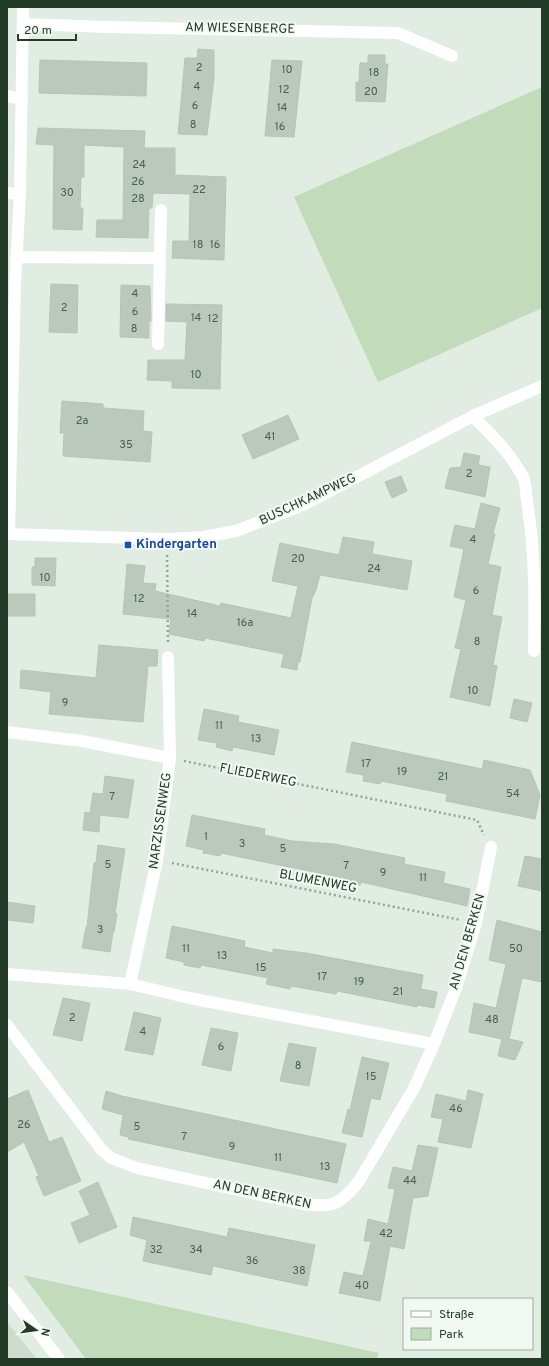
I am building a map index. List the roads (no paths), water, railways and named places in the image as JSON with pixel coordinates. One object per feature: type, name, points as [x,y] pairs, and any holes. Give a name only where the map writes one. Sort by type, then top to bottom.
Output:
[{"type":"street","points":[[8,534],[11,285],[17,257],[20,194],[24,7]]},
{"type":"street","name":"AM WIESENBERGE","points":[[24,24],[398,33],[452,56]]},
{"type":"street","points":[[7,96],[22,99]]},
{"type":"street","points":[[7,193],[20,194]]},
{"type":"street","points":[[158,344],[161,210]]},
{"type":"street","points":[[17,257],[159,258]]},
{"type":"street","name":"BUSCHKAMPWEG","points":[[8,534],[167,539],[204,537],[236,531],[274,518],[303,505],[473,416],[542,386]]},
{"type":"street","points":[[473,416],[506,449],[524,479],[530,517],[535,610],[534,651]]},
{"type":"street","name":"NARZISSENWEG","points":[[130,984],[156,860],[170,758],[168,656]]},
{"type":"street","points":[[7,732],[82,741],[170,758]]},
{"type":"street","name":"AN DEN BERKEN","points":[[7,1025],[101,1149],[111,1158],[136,1168],[321,1207],[336,1203],[348,1194],[359,1181],[414,1088],[434,1044],[456,988],[476,923],[491,848]]},
{"type":"street","points":[[7,974],[130,984],[194,1000],[434,1044]]},
{"type":"street","points":[[7,1292],[59,1359]]},
{"type":"place","name":"Kindergarten","points":[[128,545]]}]
